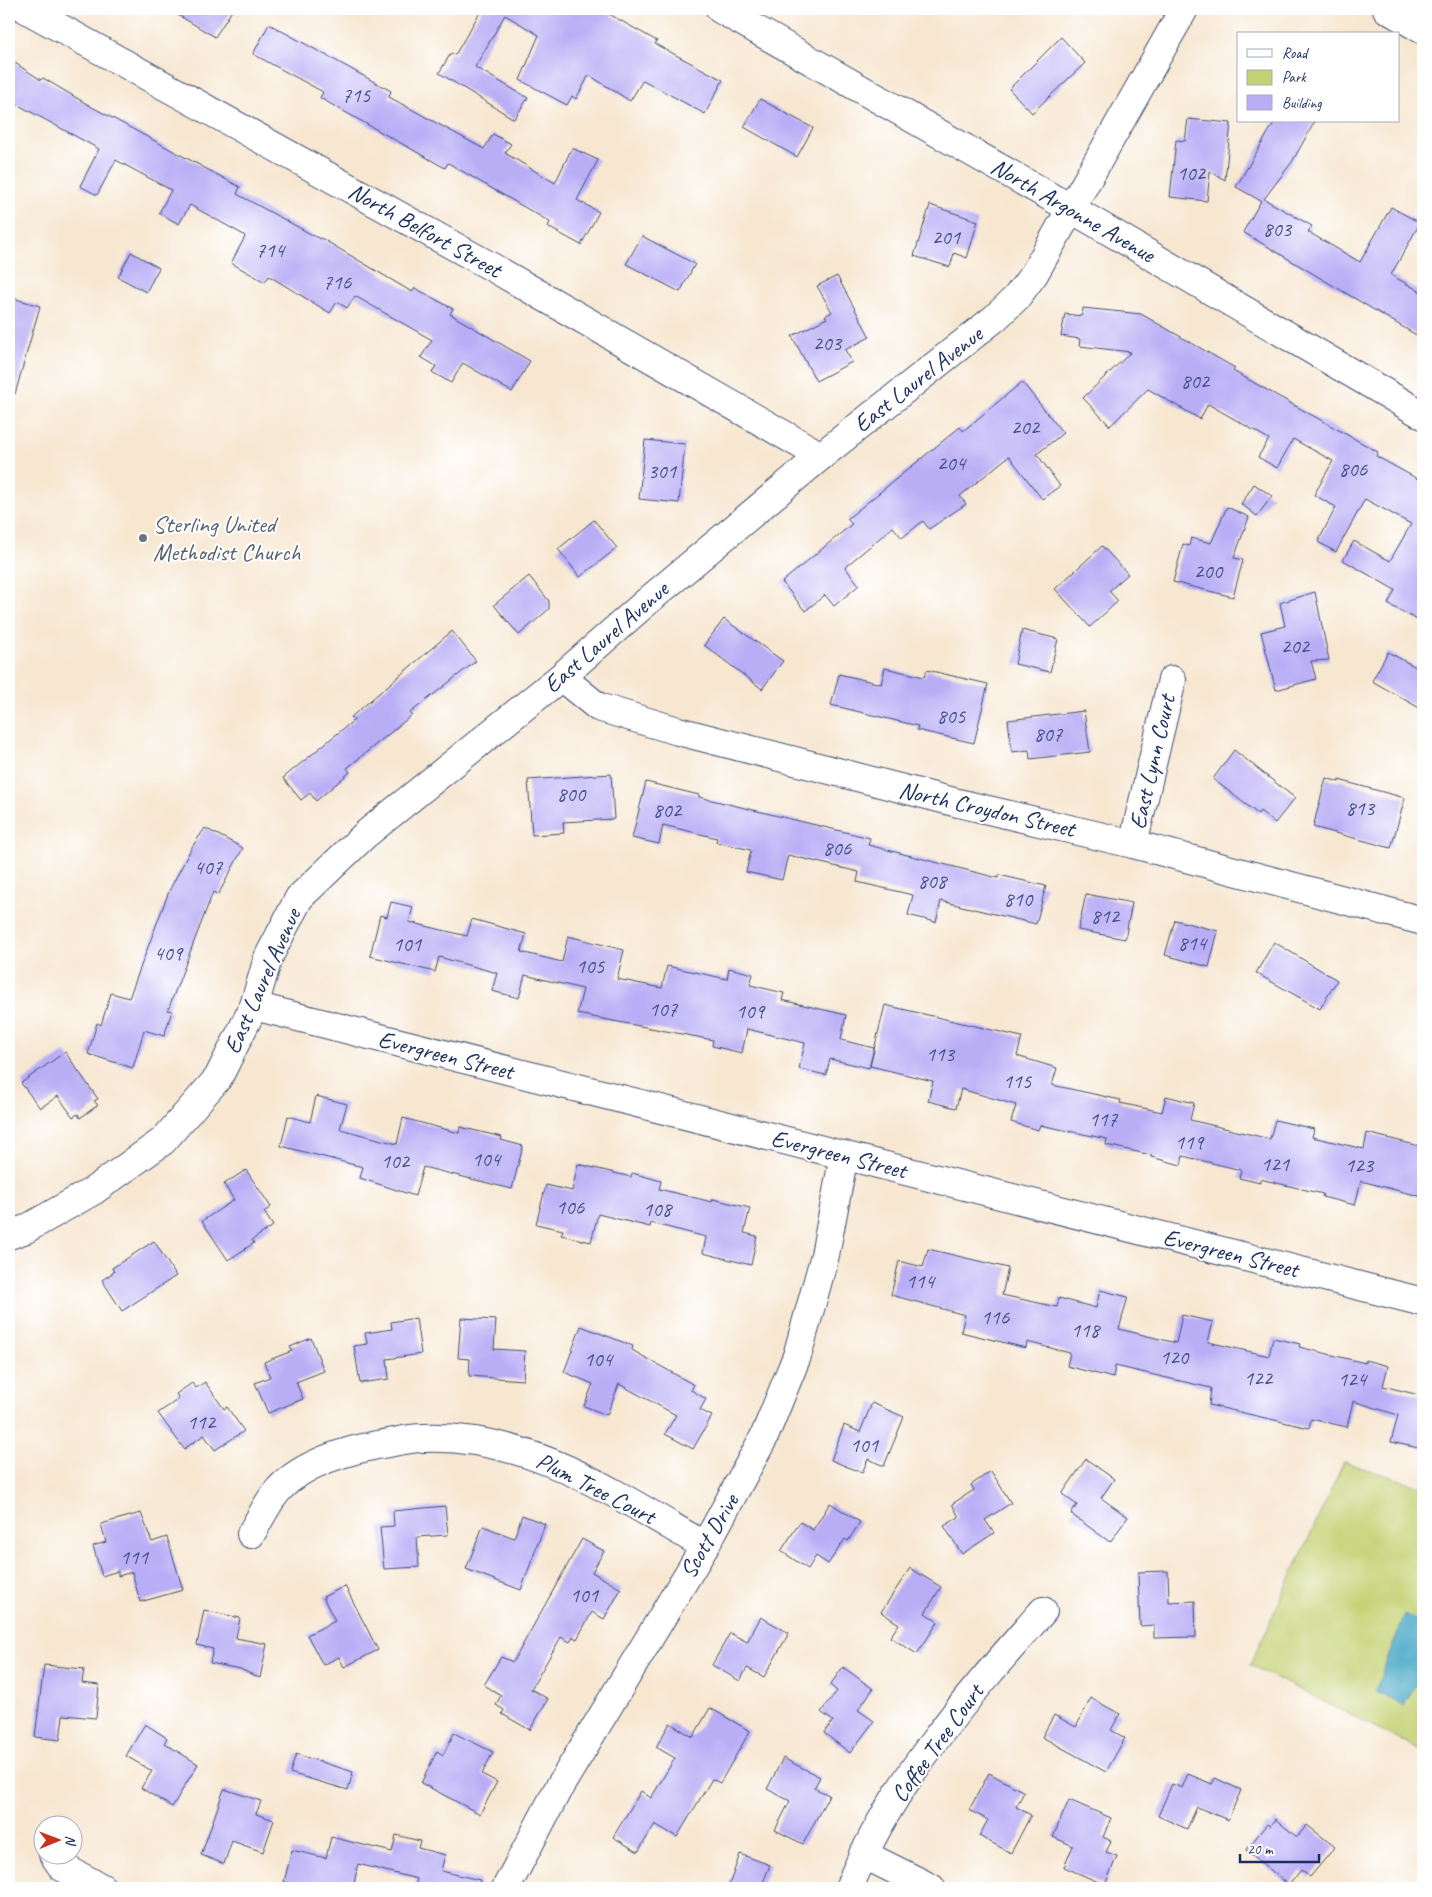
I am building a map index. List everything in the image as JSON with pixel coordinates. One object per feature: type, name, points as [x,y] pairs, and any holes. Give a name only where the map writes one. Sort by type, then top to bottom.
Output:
[{"type":"street","name":"North Belfort Street","points":[[26,9],[490,266],[821,456]]},
{"type":"street","name":"North Argonne Avenue","points":[[720,9],[1070,208],[1423,415]]},
{"type":"street","name":"East Laurel Avenue","points":[[9,1235],[26,1229],[92,1191],[163,1141],[218,1078],[254,1006],[268,958],[298,898],[366,834],[561,677],[650,599],[821,456],[995,318],[1016,298],[1034,274],[1184,9]]},
{"type":"street","points":[[1387,9],[1423,30]]},
{"type":"street","name":"North Croydon Street","points":[[561,677],[598,707],[678,732],[954,802],[1133,844],[1423,921]]},
{"type":"street","name":"East Lynn Court","points":[[1133,844],[1172,680]]},
{"type":"street","name":"Evergreen Street","points":[[254,1006],[1423,1302]]},
{"type":"street","name":"Scott Drive","points":[[506,1888],[557,1790],[705,1546],[764,1437],[797,1356],[825,1255],[844,1155]]},
{"type":"street","name":"Plum Tree Court","points":[[251,1534],[273,1496],[305,1467],[362,1448],[422,1438],[474,1440],[525,1451],[581,1475],[705,1546]]},
{"type":"street","name":"Coffee Tree Court","points":[[849,1888],[863,1854],[914,1768],[972,1692],[1043,1611]]},
{"type":"street","points":[[863,1854],[931,1888]]},
{"type":"street","points":[[60,1864],[62,1867],[102,1888]]},
{"type":"green space","points":[[1344,1462],[1423,1487],[1423,1751],[1250,1665]]},
{"type":"water","points":[[1405,1614],[1423,1623],[1423,1672],[1404,1706],[1375,1691]]},
{"type":"building","points":[[168,9],[233,9],[215,37]]},
{"type":"building","points":[[482,9],[600,9],[657,41],[655,44],[723,80],[705,114],[643,80],[630,101],[589,75],[576,99],[572,96],[567,105],[520,80],[539,35],[505,15],[475,67],[528,98],[514,119],[439,73],[451,53],[455,55]]},
{"type":"building","points":[[269,24],[391,91],[389,97],[484,149],[493,134],[511,144],[505,153],[555,183],[572,148],[598,160],[577,200],[599,212],[581,245],[548,227],[550,222],[448,163],[445,168],[320,98],[323,92],[253,54]]},
{"type":"building","points":[[1061,37],[1085,63],[1032,113],[1009,89]]},
{"type":"building","points":[[9,59],[41,80],[43,78],[92,107],[240,187],[237,194],[321,238],[412,292],[415,288],[453,309],[450,314],[530,361],[512,392],[463,363],[451,383],[432,372],[436,366],[421,357],[432,340],[355,296],[347,308],[337,302],[330,313],[269,276],[265,282],[231,263],[245,237],[244,235],[190,205],[179,224],[159,213],[171,190],[116,160],[97,195],[80,186],[99,149],[9,100]]},
{"type":"building","points":[[760,99],[813,128],[797,157],[744,127]]},
{"type":"building","points":[[1188,119],[1231,123],[1225,180],[1210,171],[1207,201],[1170,197],[1176,140],[1185,141]]},
{"type":"building","points":[[1274,122],[1314,122],[1292,162],[1264,199],[1312,226],[1308,232],[1360,262],[1391,207],[1420,223],[1391,275],[1423,293],[1423,339],[1243,232],[1261,201],[1236,187]]},
{"type":"building","points":[[930,205],[978,221],[967,258],[954,253],[950,267],[914,256]]},
{"type":"building","points":[[642,236],[695,264],[680,292],[626,264]]},
{"type":"building","points":[[131,252],[159,268],[146,292],[118,277]]},
{"type":"building","points":[[837,276],[870,337],[845,350],[852,362],[816,381],[792,336],[827,318],[825,316],[832,312],[817,286]]},
{"type":"building","points":[[9,297],[40,306],[15,394],[9,393]]},
{"type":"building","points":[[1083,308],[1141,314],[1235,368],[1233,371],[1378,452],[1376,456],[1423,482],[1423,623],[1388,604],[1395,590],[1343,560],[1354,541],[1390,561],[1411,524],[1365,499],[1336,552],[1318,542],[1336,507],[1314,495],[1333,461],[1293,439],[1277,468],[1258,457],[1269,439],[1208,404],[1200,419],[1148,389],[1110,426],[1083,398],[1131,352],[1079,346],[1080,339],[1061,336],[1065,314],[1082,316]]},
{"type":"building","points":[[1022,382],[1063,433],[1037,454],[1060,486],[1042,499],[1009,456],[960,496],[966,504],[929,529],[923,521],[902,538],[893,527],[845,567],[859,585],[834,606],[825,595],[805,611],[782,582],[852,524],[847,519],[960,427],[963,431]]},
{"type":"building","points":[[645,440],[685,444],[679,503],[639,499]]},
{"type":"building","points":[[1254,484],[1272,496],[1257,516],[1241,504]]},
{"type":"building","points":[[1227,507],[1249,517],[1234,558],[1243,560],[1233,597],[1173,582],[1183,544],[1189,546],[1191,538],[1211,543]]},
{"type":"building","points":[[594,520],[617,548],[580,577],[558,549]]},
{"type":"building","points":[[1102,546],[1128,574],[1109,591],[1118,601],[1090,627],[1055,589]]},
{"type":"building","points":[[529,576],[549,601],[549,609],[519,635],[494,605]]},
{"type":"building","points":[[1315,592],[1329,660],[1311,661],[1316,679],[1276,690],[1261,632],[1285,626],[1280,603]]},
{"type":"building","points":[[724,619],[783,661],[762,689],[704,645]]},
{"type":"building","points":[[1022,630],[1058,639],[1050,672],[1015,664]]},
{"type":"building","points":[[452,631],[476,661],[410,713],[412,715],[347,768],[350,772],[316,801],[310,793],[301,800],[283,778],[354,720],[351,717]]},
{"type":"building","points":[[1388,652],[1423,671],[1423,710],[1372,681]]},
{"type":"building","points":[[885,668],[924,677],[927,670],[988,684],[974,743],[917,730],[918,726],[831,705],[839,674],[881,684]]},
{"type":"building","points":[[1084,711],[1090,752],[1030,759],[1029,750],[1012,752],[1008,720]]},
{"type":"building","points":[[1234,750],[1295,798],[1275,823],[1260,811],[1258,814],[1213,779]]},
{"type":"building","points":[[611,774],[614,819],[563,822],[564,833],[532,835],[528,780]]},
{"type":"building","points":[[1326,778],[1405,798],[1391,848],[1313,827]]},
{"type":"building","points":[[646,782],[699,795],[699,797],[870,838],[868,845],[998,878],[999,875],[1046,886],[1036,924],[941,901],[936,922],[908,915],[913,895],[857,882],[859,872],[788,855],[782,880],[746,872],[751,850],[716,842],[717,838],[663,825],[659,844],[632,838]]},
{"type":"building","points":[[205,828],[243,848],[218,895],[213,892],[168,1010],[172,1011],[164,1036],[144,1030],[133,1068],[88,1054],[97,1023],[101,1025],[111,993],[129,998],[169,891],[192,847]]},
{"type":"building","points":[[1086,894],[1132,903],[1125,939],[1078,930]]},
{"type":"building","points":[[391,902],[413,907],[409,922],[467,936],[472,919],[526,934],[521,952],[562,962],[568,936],[624,950],[617,979],[662,988],[667,966],[727,979],[729,968],[753,974],[750,985],[784,993],[782,1000],[846,1015],[841,1040],[874,1048],[869,1068],[830,1059],[826,1075],[799,1069],[805,1043],[747,1029],[742,1053],[712,1046],[713,1040],[577,1014],[583,989],[525,975],[519,998],[492,991],[497,973],[439,957],[435,972],[370,956],[380,915],[387,917]]},
{"type":"building","points":[[1175,920],[1218,931],[1209,967],[1165,955]]},
{"type":"building","points":[[1274,942],[1337,980],[1320,1009],[1256,973]]},
{"type":"building","points":[[885,1005],[1022,1037],[1017,1056],[1057,1068],[1052,1085],[1121,1100],[1120,1103],[1162,1112],[1166,1096],[1194,1103],[1190,1120],[1270,1139],[1275,1120],[1314,1129],[1312,1137],[1364,1149],[1367,1133],[1423,1147],[1423,1197],[1361,1181],[1355,1205],[1322,1197],[1323,1194],[1260,1179],[1260,1183],[1239,1178],[1241,1170],[1183,1156],[1181,1165],[1151,1157],[1151,1155],[1106,1145],[1107,1139],[1040,1125],[1038,1130],[1011,1122],[1016,1105],[961,1089],[956,1108],[928,1101],[933,1081],[870,1066]]},
{"type":"building","points":[[65,1052],[98,1099],[94,1101],[98,1105],[80,1118],[78,1114],[73,1117],[58,1096],[40,1108],[21,1083]]},
{"type":"building","points":[[316,1096],[347,1104],[340,1129],[397,1144],[403,1118],[459,1133],[460,1127],[502,1137],[501,1140],[523,1146],[512,1189],[423,1167],[415,1196],[360,1178],[363,1167],[281,1146],[288,1116],[310,1122]]},
{"type":"building","points":[[578,1164],[631,1177],[632,1173],[661,1181],[659,1189],[712,1202],[713,1199],[750,1208],[744,1233],[757,1236],[751,1265],[703,1253],[706,1237],[651,1223],[650,1227],[598,1214],[591,1242],[561,1235],[563,1230],[536,1224],[546,1185],[572,1191]]},
{"type":"building","points":[[246,1170],[271,1207],[264,1212],[273,1226],[252,1240],[254,1243],[228,1260],[202,1221],[234,1200],[224,1184]]},
{"type":"building","points":[[154,1241],[176,1276],[122,1311],[102,1280],[114,1272],[112,1268]]},
{"type":"building","points":[[928,1249],[1008,1268],[1002,1295],[1057,1307],[1059,1298],[1096,1308],[1100,1290],[1128,1297],[1119,1329],[1176,1343],[1182,1315],[1213,1322],[1208,1342],[1269,1356],[1273,1338],[1300,1344],[1299,1347],[1365,1363],[1365,1360],[1388,1366],[1383,1386],[1423,1396],[1423,1449],[1391,1442],[1398,1415],[1353,1401],[1347,1427],[1311,1419],[1309,1428],[1209,1405],[1211,1388],[1115,1366],[1113,1378],[1067,1366],[1070,1353],[1027,1342],[1026,1348],[961,1332],[965,1315],[891,1295],[899,1261],[923,1267]]},
{"type":"building","points":[[416,1318],[421,1354],[387,1359],[389,1379],[360,1383],[354,1346],[367,1344],[365,1333],[392,1329],[391,1322]]},
{"type":"building","points":[[461,1318],[496,1320],[494,1349],[525,1351],[523,1380],[469,1376],[470,1359],[458,1358]]},
{"type":"building","points":[[581,1326],[633,1346],[632,1350],[694,1385],[691,1390],[706,1399],[700,1410],[712,1416],[693,1449],[665,1434],[676,1415],[619,1384],[607,1415],[584,1406],[593,1384],[564,1372]]},
{"type":"building","points":[[311,1338],[324,1371],[296,1382],[303,1399],[268,1413],[255,1383],[270,1377],[264,1362],[292,1351],[290,1347]]},
{"type":"building","points":[[205,1382],[224,1409],[227,1407],[244,1431],[215,1450],[204,1435],[184,1449],[158,1413],[179,1399],[176,1394],[192,1383],[196,1388]]},
{"type":"building","points":[[872,1403],[904,1417],[884,1466],[868,1459],[862,1473],[831,1460],[844,1425],[860,1432]]},
{"type":"building","points":[[1086,1459],[1114,1479],[1101,1498],[1128,1517],[1110,1542],[1071,1514],[1077,1505],[1062,1494]]},
{"type":"building","points":[[991,1471],[1011,1503],[985,1520],[994,1533],[962,1554],[944,1526],[959,1517],[952,1504],[974,1490],[971,1485]]},
{"type":"building","points":[[830,1503],[860,1522],[848,1541],[845,1539],[828,1564],[816,1556],[808,1569],[781,1551],[800,1522],[813,1530]]},
{"type":"building","points":[[445,1506],[448,1535],[417,1537],[419,1567],[384,1569],[380,1527],[394,1526],[393,1511]]},
{"type":"building","points":[[141,1513],[152,1542],[167,1537],[183,1590],[140,1602],[132,1572],[118,1576],[118,1571],[102,1576],[93,1546],[106,1542],[101,1524]]},
{"type":"building","points":[[522,1515],[545,1524],[521,1590],[466,1569],[483,1526],[514,1538]]},
{"type":"building","points":[[582,1539],[604,1551],[592,1572],[621,1589],[604,1619],[592,1612],[577,1639],[573,1637],[570,1642],[561,1637],[531,1689],[548,1699],[530,1730],[502,1714],[504,1710],[496,1705],[501,1695],[484,1685],[501,1657],[513,1662]]},
{"type":"building","points":[[910,1568],[941,1587],[925,1613],[938,1622],[917,1654],[890,1637],[899,1624],[881,1612]]},
{"type":"building","points":[[1168,1571],[1169,1602],[1195,1601],[1196,1637],[1154,1638],[1154,1625],[1140,1626],[1138,1572]]},
{"type":"building","points":[[345,1586],[378,1650],[344,1667],[339,1657],[323,1665],[307,1635],[335,1621],[323,1597]]},
{"type":"building","points":[[204,1610],[240,1618],[236,1638],[267,1644],[260,1678],[240,1669],[210,1663],[213,1649],[197,1645]]},
{"type":"building","points":[[761,1617],[789,1633],[764,1677],[747,1668],[740,1681],[712,1665],[730,1633],[747,1642]]},
{"type":"building","points":[[44,1665],[84,1669],[82,1683],[99,1685],[96,1718],[63,1715],[60,1740],[35,1737]]},
{"type":"building","points":[[843,1667],[873,1689],[858,1710],[874,1721],[850,1753],[824,1733],[833,1721],[821,1712],[837,1691],[830,1685]]},
{"type":"building","points":[[1091,1698],[1120,1714],[1111,1730],[1125,1738],[1106,1772],[1042,1737],[1054,1715],[1076,1727]]},
{"type":"building","points":[[710,1708],[750,1731],[720,1783],[712,1779],[677,1837],[655,1824],[638,1852],[613,1837],[641,1791],[651,1798],[675,1758],[656,1747],[670,1723],[693,1737]]},
{"type":"building","points":[[145,1724],[167,1738],[164,1743],[198,1764],[172,1807],[141,1788],[152,1771],[126,1756]]},
{"type":"building","points":[[454,1733],[493,1752],[482,1774],[497,1782],[480,1814],[421,1783],[437,1751],[443,1755]]},
{"type":"building","points":[[296,1754],[353,1772],[348,1790],[290,1773]]},
{"type":"building","points":[[783,1758],[820,1777],[814,1788],[829,1795],[803,1844],[775,1830],[790,1801],[767,1789]]},
{"type":"building","points":[[989,1773],[1024,1792],[1016,1807],[1031,1815],[1011,1853],[979,1836],[988,1820],[969,1810]]},
{"type":"building","points":[[1188,1774],[1212,1784],[1215,1778],[1241,1790],[1228,1820],[1197,1807],[1187,1829],[1158,1816],[1172,1784],[1182,1788]]},
{"type":"building","points":[[224,1789],[261,1801],[256,1814],[274,1820],[263,1852],[232,1841],[224,1864],[201,1855]]},
{"type":"building","points":[[1069,1800],[1111,1818],[1103,1837],[1111,1841],[1106,1852],[1117,1856],[1105,1885],[1064,1867],[1073,1846],[1053,1837]]},
{"type":"building","points":[[1275,1819],[1297,1837],[1307,1825],[1335,1847],[1310,1877],[1301,1870],[1289,1885],[1246,1850],[1267,1824],[1270,1826]]},
{"type":"building","points":[[396,1835],[420,1841],[418,1848],[445,1855],[441,1871],[480,1880],[479,1888],[414,1888],[417,1879],[358,1864],[354,1884],[341,1881],[339,1888],[310,1888],[284,1882],[292,1850],[326,1858],[331,1837],[392,1852]]},
{"type":"building","points":[[740,1854],[770,1865],[761,1888],[728,1888]]},
{"type":"place","name":"Sterling United Methodist Church","points":[[143,538]]}]
